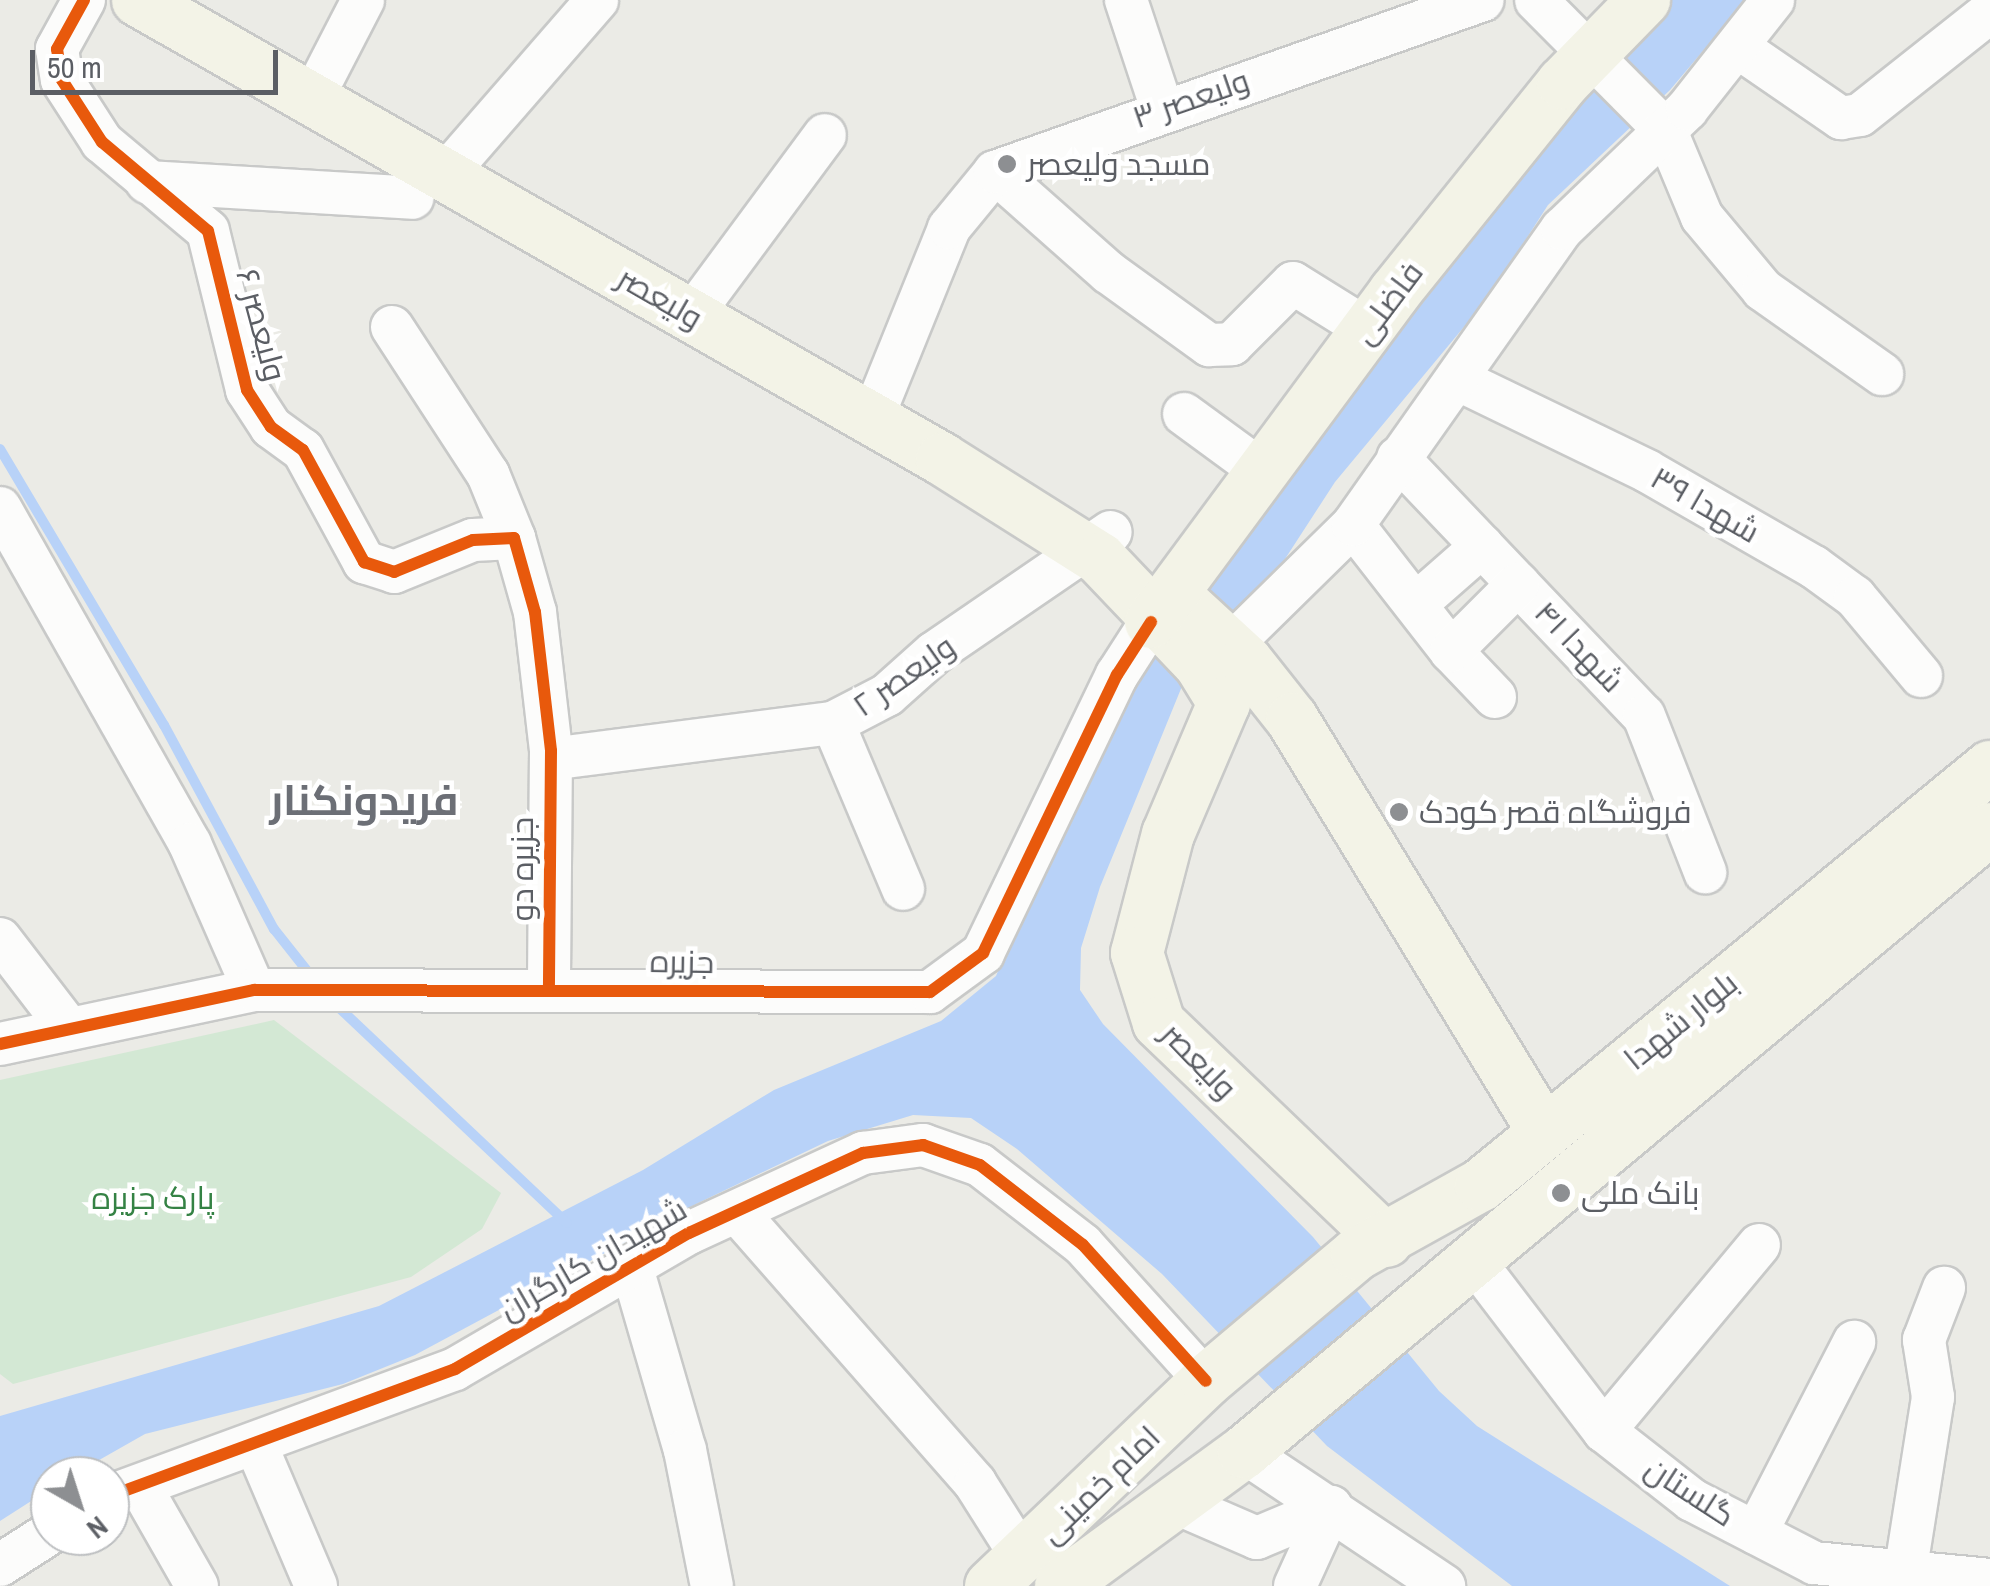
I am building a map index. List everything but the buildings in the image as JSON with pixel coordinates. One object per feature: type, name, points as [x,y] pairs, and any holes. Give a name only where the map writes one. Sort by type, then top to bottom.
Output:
[{"type":"main road","name":"ولیعصر","points":[[138,0],[317,90]]},
{"type":"main road","name":"ولیعصر","points":[[182,0],[438,177],[697,307],[1100,541],[1164,609],[1217,649],[1224,703],[1168,834],[1137,954],[1159,1022],[1371,1247]]},
{"type":"main road","name":"فاضلی","points":[[1164,609],[1367,329],[1590,55],[1644,0]]},
{"type":"main road","points":[[1217,649],[1305,738],[1545,1133]]},
{"type":"main road","points":[[1189,790],[1241,748],[1305,738]]},
{"type":"main road","name":"بلوار شهدا","points":[[1434,1295],[1966,828],[1990,767]]},
{"type":"main road","name":"بلوار شهدا","points":[[1371,1247],[1469,1194],[1545,1133],[1966,828]]},
{"type":"main road","name":"امام خمینی","points":[[1025,1577],[1206,1381],[1371,1247]]},
{"type":"main road","name":"امام خمینی","points":[[1025,1577],[1176,1503],[1434,1295]]},
{"type":"street","name":"ولیعصر ۶","points":[[84,0],[57,49],[62,80],[102,142],[142,182],[208,231],[247,390],[271,427],[302,450],[364,562],[394,572],[473,540],[514,538]]},
{"type":"street","points":[[317,90],[363,0]]},
{"type":"street","points":[[142,182],[438,177],[597,0]]},
{"type":"street","points":[[1126,0],[1162,108]]},
{"type":"street","points":[[1536,0],[1666,131],[1702,217],[1763,290],[1882,374]]},
{"type":"street","points":[[1217,649],[1353,525],[1562,229],[1666,131],[1739,48],[1772,0]]},
{"type":"street","name":"ولیعصر ۳","points":[[877,410],[949,228],[995,172],[1459,3]]},
{"type":"street","points":[[1739,48],[1841,118],[1860,115],[1990,12]]},
{"type":"street","points":[[697,307],[824,135]]},
{"type":"street","points":[[995,172],[1108,272],[1208,345],[1232,344],[1293,283],[1367,329]]},
{"type":"street","points":[[392,327],[488,474],[514,538],[535,612],[551,751]]},
{"type":"street","name":"شهدا ۳۹","points":[[1457,379],[1647,470],[1814,568],[1854,597],[1921,676]]},
{"type":"street","points":[[1184,414],[1262,471]]},
{"type":"street","name":"شهدا ۴۱","points":[[1398,458],[1644,716],[1705,872]]},
{"type":"street","points":[[0,508],[190,844],[254,990]]},
{"type":"street","points":[[1353,525],[1450,651],[1495,696]]},
{"type":"street","name":"ولیعصر ۲","points":[[551,751],[558,758],[833,723],[887,695],[934,653],[1100,541]]},
{"type":"street","points":[[1416,604],[1482,546]]},
{"type":"street","points":[[1450,651],[1518,584]]},
{"type":"street","name":"جزیره","points":[[0,1044],[254,990],[930,992],[957,979],[983,952],[1117,675],[1164,609]]},
{"type":"street","points":[[833,723],[903,889]]},
{"type":"street","name":"جزیره دو","points":[[549,988],[551,751]]},
{"type":"street","points":[[0,939],[70,1030]]},
{"type":"street","name":"شهیدان کارگران","points":[[130,1489],[455,1369],[737,1212],[863,1153],[923,1145],[980,1165],[1083,1245],[1206,1381]]},
{"type":"street","points":[[737,1212],[975,1483],[1025,1577]]},
{"type":"street","points":[[1604,1431],[1760,1244]]},
{"type":"street","name":"گلستان","points":[[1474,1261],[1604,1431],[1692,1500],[1814,1563],[1990,1580]]},
{"type":"street","points":[[632,1268],[685,1450],[712,1586]]},
{"type":"street","points":[[1905,1574],[1933,1397],[1924,1340],[1944,1288]]},
{"type":"street","points":[[1756,1533],[1854,1342]]},
{"type":"street","points":[[256,1445],[316,1586]]},
{"type":"street","points":[[1244,1452],[1444,1586]]},
{"type":"street","points":[[130,1498],[198,1586]]},
{"type":"street","points":[[1176,1503],[1257,1538],[1331,1507]]},
{"type":"street","points":[[1295,1586],[1331,1507]]},
{"type":"street","points":[[0,1565],[30,1546]]},
{"type":"green space","name":"پارک جزیره","points":[[274,1020],[501,1193],[482,1229],[411,1277],[13,1384],[0,1374],[0,1080]]},
{"type":"water","points":[[1671,0],[1746,0],[1670,90],[1548,205],[1488,298],[1335,482],[1272,579],[1242,603],[1187,674],[1100,887],[1081,948],[1080,990],[1103,1024],[1313,1237],[1439,1391],[1477,1426],[1730,1586],[1512,1586],[1327,1446],[1162,1274],[1017,1149],[971,1118],[913,1115],[828,1141],[696,1204],[415,1355],[343,1384],[145,1434],[106,1456],[30,1456],[30,1502],[0,1521],[0,1416],[379,1306],[643,1170],[774,1090],[941,1021],[996,976],[1062,816],[1144,654],[1522,157]]},
{"type":"waterway","points":[[0,449],[164,725],[274,929],[312,977]]},
{"type":"waterway","points":[[332,1001],[567,1223]]},
{"type":"cycle path","points":[[84,0],[57,49],[62,80],[102,142],[208,231],[247,390],[271,427],[303,450],[364,562],[394,572],[473,540],[514,538],[535,612],[551,751],[549,988]]},
{"type":"cycle path","points":[[0,1044],[254,990],[930,992],[983,953],[1117,675],[1151,622]]},
{"type":"cycle path","points":[[130,1489],[455,1369],[689,1233],[863,1153],[923,1145],[980,1165],[1083,1245],[1206,1381]]},
{"type":"place","name":"مسجد ولیعصر","points":[[1007,164]]},
{"type":"place","name":"فروشگاه قصر کودک","points":[[1399,812]]},
{"type":"place","name":"بانک ملی","points":[[1561,1193]]},
{"type":"district","name":"فریدونکنار","points":[[364,800]]}]
